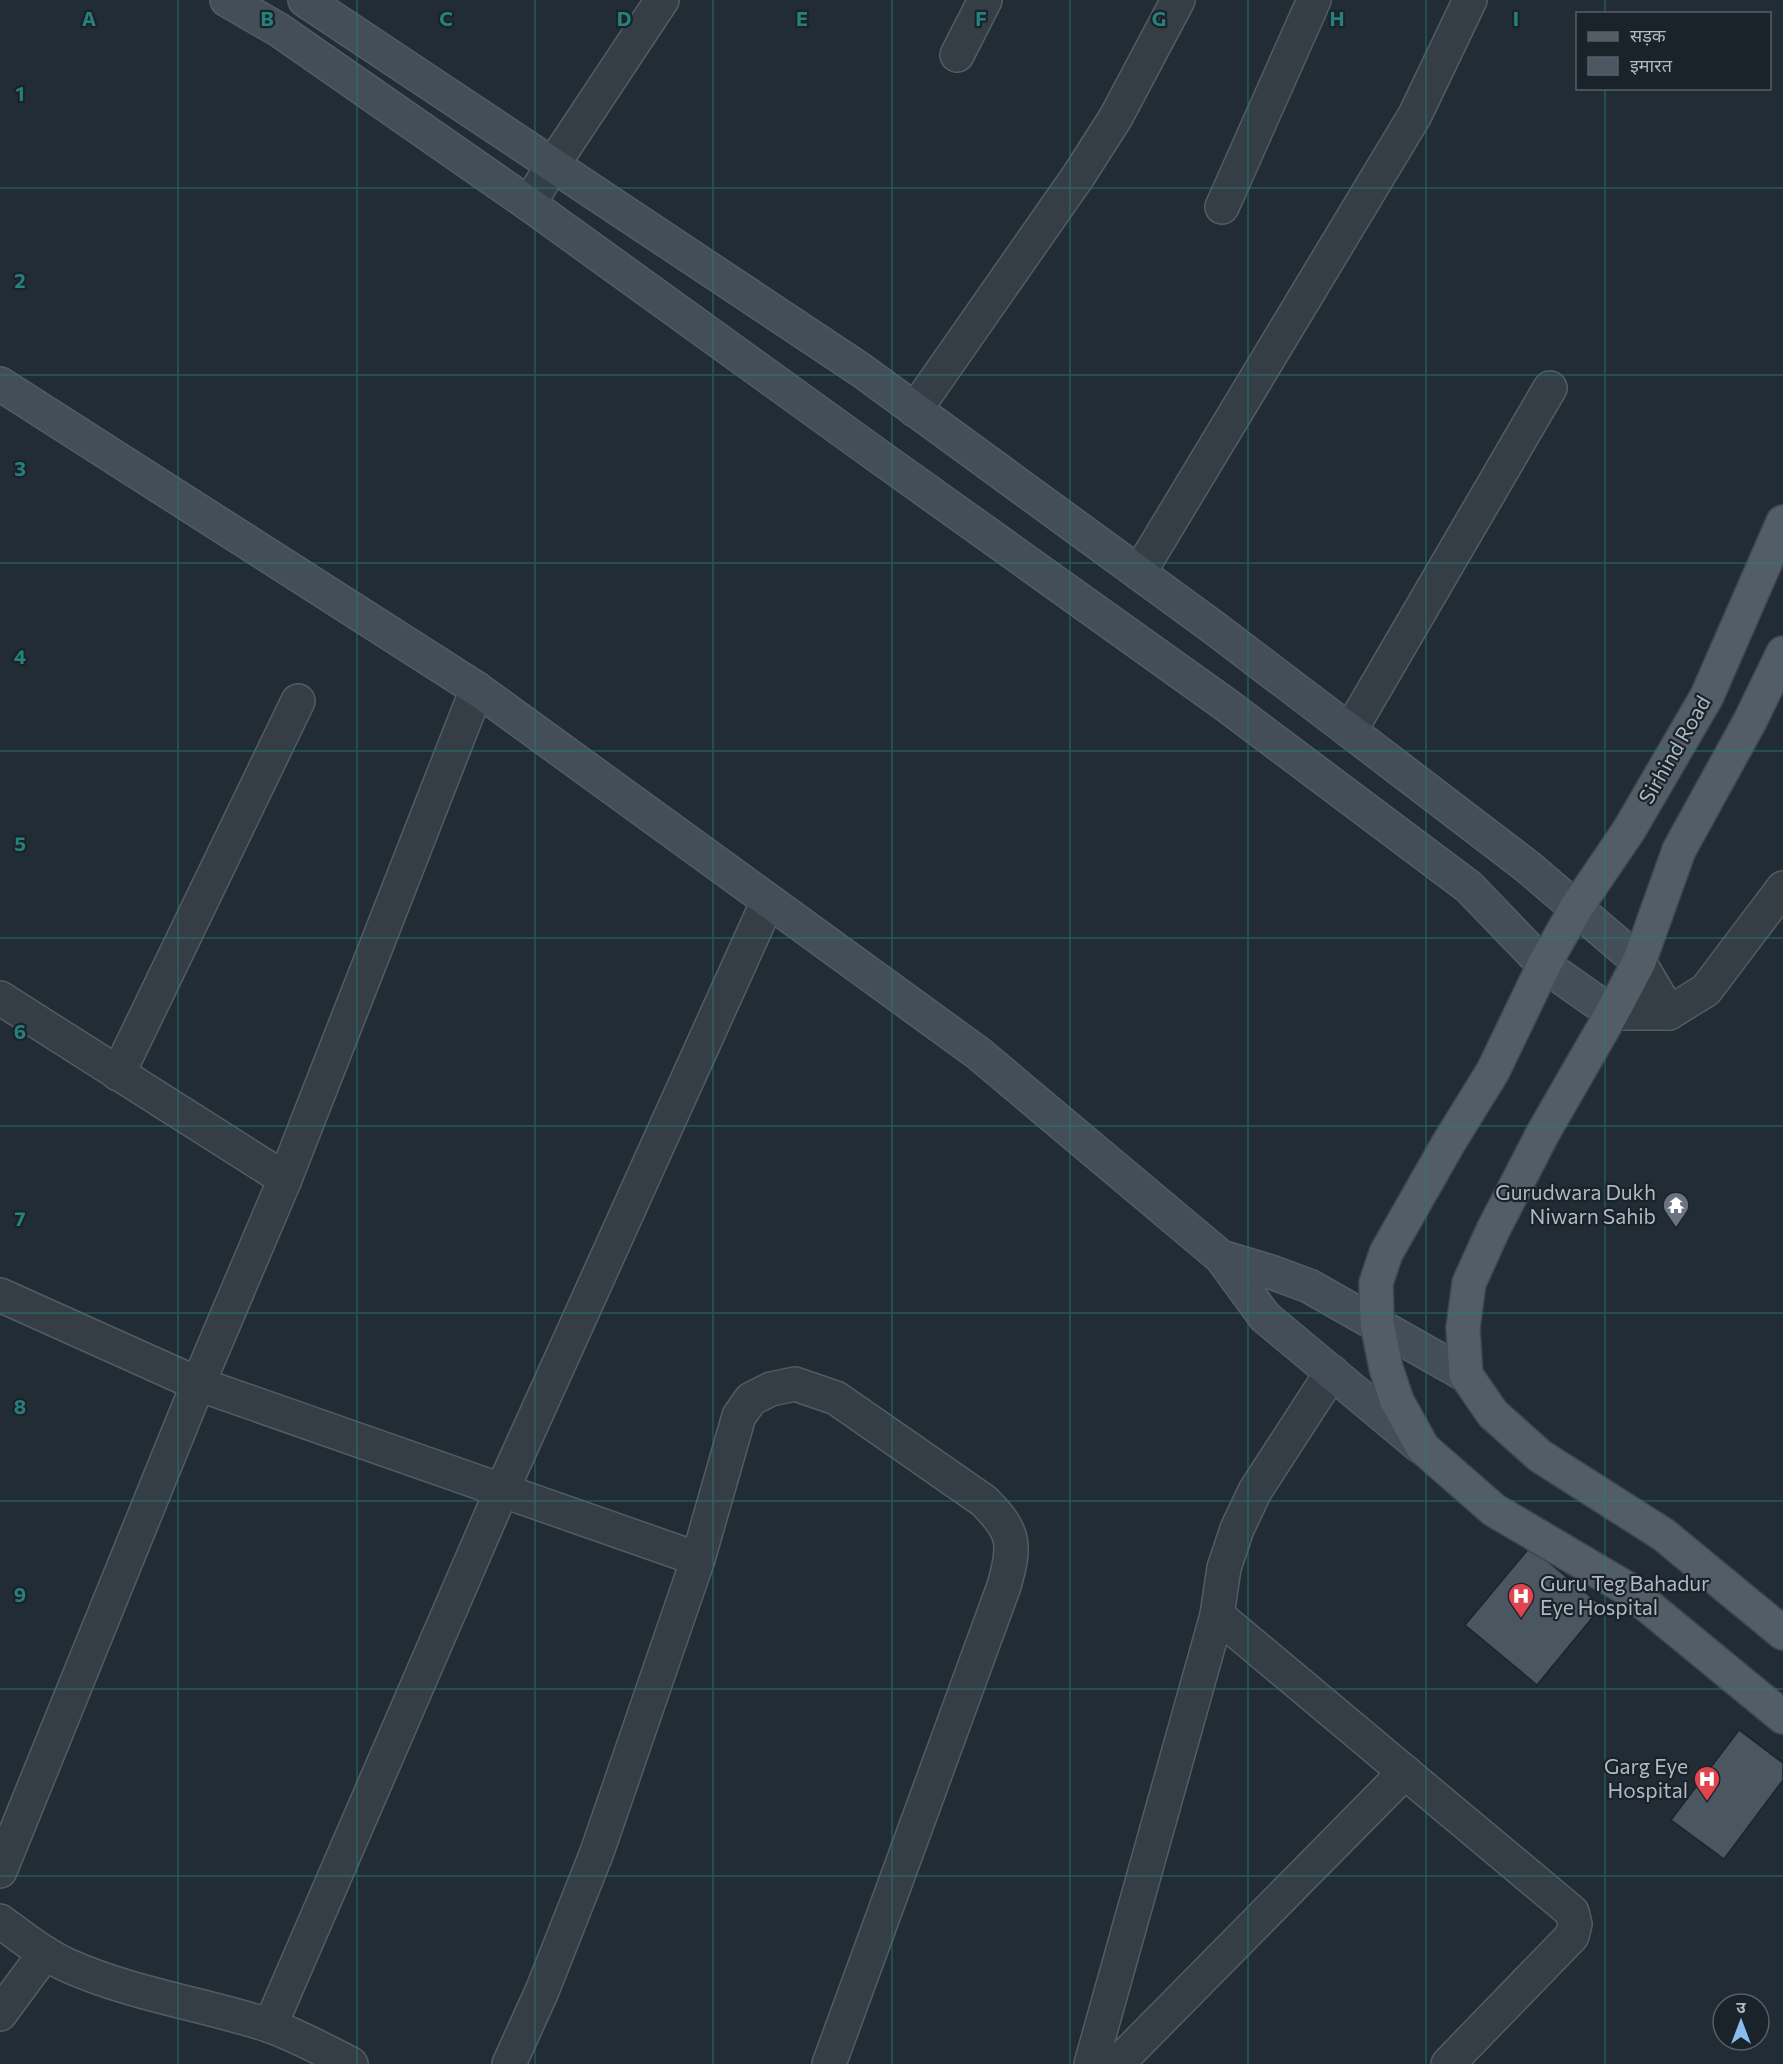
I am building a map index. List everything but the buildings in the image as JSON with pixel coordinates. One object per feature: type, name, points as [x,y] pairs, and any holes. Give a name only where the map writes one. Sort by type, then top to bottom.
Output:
[{"type":"main road","points":[[227,0],[279,30],[530,204],[1263,732],[1469,887],[1544,965],[1612,1013]]},
{"type":"main road","points":[[305,0],[861,370],[1350,731],[1528,867],[1639,962]]},
{"type":"main road","points":[[0,384],[477,689],[978,1053],[1221,1257],[1265,1317],[1423,1448]]},
{"type":"main road","name":"Sirhind Road","points":[[1783,522],[1707,696],[1629,830],[1576,908],[1544,965],[1493,1071],[1386,1253],[1376,1283],[1377,1323],[1386,1368],[1397,1401],[1423,1448],[1494,1510],[1626,1588],[1783,1717]]},
{"type":"main road","points":[[1466,1375],[1463,1328],[1469,1283],[1516,1181],[1639,962],[1679,850],[1750,721],[1783,653]]},
{"type":"main road","points":[[1221,1257],[1309,1286],[1466,1375],[1493,1414],[1540,1456],[1664,1535],[1783,1633]]},
{"type":"street","points":[[530,204],[552,166],[662,0]]},
{"type":"street","points":[[957,55],[986,0]]},
{"type":"street","points":[[915,410],[1038,237],[1091,156],[1116,117],[1178,0]]},
{"type":"street","points":[[1222,207],[1314,0]]},
{"type":"street","points":[[1139,573],[1415,115],[1470,0]]},
{"type":"street","points":[[1350,731],[1550,388]]},
{"type":"street","points":[[0,1871],[198,1384],[285,1179],[477,689]]},
{"type":"street","points":[[118,1074],[298,701]]},
{"type":"street","points":[[1612,1013],[1669,1012],[1706,990],[1783,888]]},
{"type":"street","points":[[270,2026],[502,1491],[768,901]]},
{"type":"street","points":[[1639,962],[1669,1012]]},
{"type":"street","points":[[0,998],[285,1179]]},
{"type":"street","points":[[0,1294],[198,1384],[698,1559]]},
{"type":"street","points":[[1091,2064],[1217,1615],[1224,1568],[1237,1529],[1255,1491],[1332,1372]]},
{"type":"street","points":[[509,2064],[542,1991],[597,1852],[698,1559],[739,1416],[751,1399],[771,1389],[795,1384],[836,1398],[984,1501],[1002,1519],[1011,1538],[1012,1561],[1004,1586],[829,2064]]},
{"type":"street","points":[[1217,1615],[1572,1912],[1575,1924],[1572,1936],[1448,2064]]},
{"type":"street","points":[[1117,2064],[1405,1772]]},
{"type":"street","points":[[0,1921],[45,1953],[101,1979],[270,2026],[351,2064]]},
{"type":"street","points":[[0,2014],[45,1953]]},
{"type":"place","name":"Gurudwara Dukh Niwarn Sahib","points":[[1676,1228]]},
{"type":"place","name":"Guru Teg Bahadur Eye Hospital","points":[[1521,1619]]},
{"type":"place","name":"Garg Eye Hospital","points":[[1707,1802]]}]
